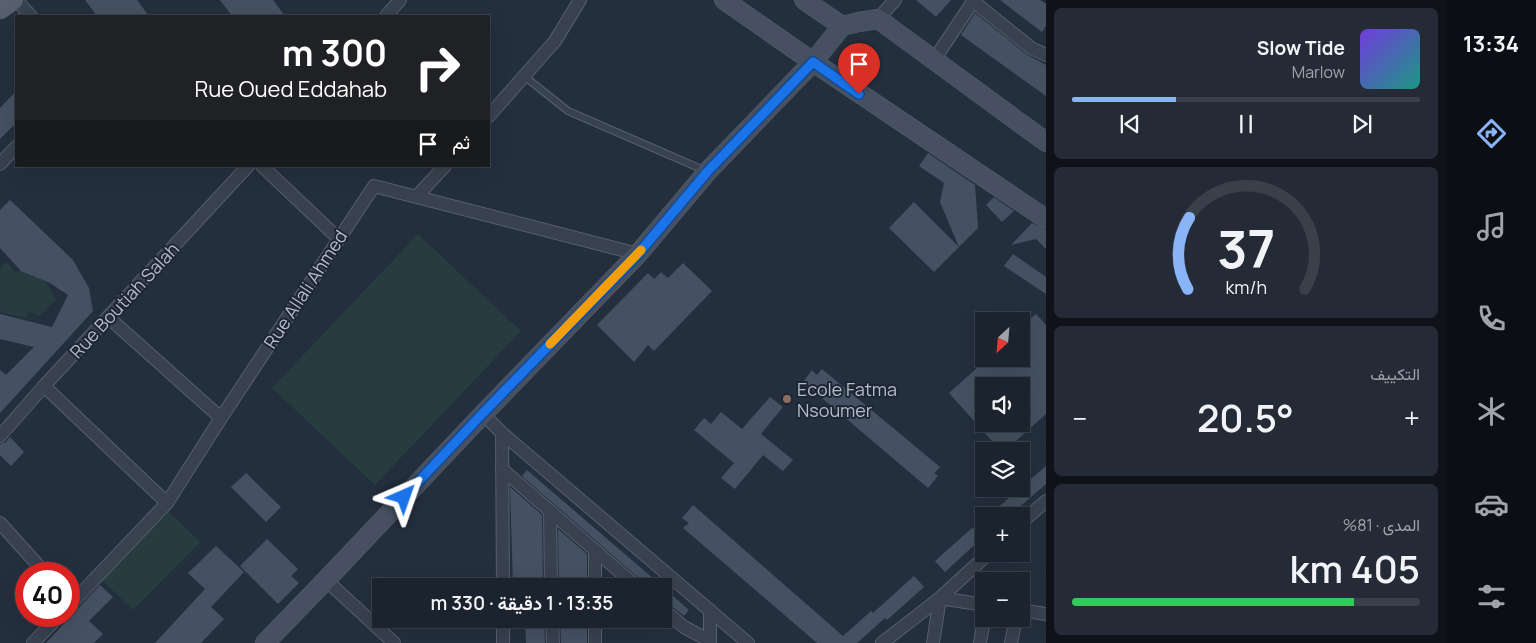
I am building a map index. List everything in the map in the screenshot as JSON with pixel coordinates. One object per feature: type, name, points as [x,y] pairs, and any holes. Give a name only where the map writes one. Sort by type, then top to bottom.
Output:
[{"type":"main road","points":[[0,10],[14,0]]},
{"type":"street","points":[[14,0],[30,15]]},
{"type":"street","points":[[387,15],[400,0]]},
{"type":"street","points":[[490,115],[555,41],[580,0]]},
{"type":"street","points":[[724,0],[1046,219]]},
{"type":"street","points":[[804,0],[842,26]]},
{"type":"street","points":[[265,643],[482,414],[638,254],[708,171],[813,62],[842,26],[878,19],[895,0]]},
{"type":"street","points":[[934,60],[973,1],[1031,48],[1046,55]]},
{"type":"street","points":[[878,19],[1046,142]]},
{"type":"street","points":[[0,164],[15,148]]},
{"type":"street","name":"Rue Boutiah Salah","points":[[0,436],[247,167]]},
{"type":"street","points":[[263,167],[339,239]]},
{"type":"street","points":[[417,196],[444,167]]},
{"type":"street","name":"Rue Allali Ahmed","points":[[80,592],[167,503],[220,418],[374,186],[638,254]]},
{"type":"street","points":[[108,317],[220,418]]},
{"type":"street","points":[[44,386],[167,503]]},
{"type":"street","points":[[482,414],[748,643]]},
{"type":"street","points":[[502,433],[503,578]]},
{"type":"street","points":[[502,469],[627,578]]},
{"type":"street","points":[[1030,515],[1046,501]]},
{"type":"street","points":[[550,512],[552,578]]},
{"type":"street","points":[[0,523],[35,562]]},
{"type":"street","points":[[595,551],[595,578]]},
{"type":"street","points":[[882,643],[940,598],[979,562]]},
{"type":"street","points":[[326,580],[394,643]]},
{"type":"street","points":[[940,598],[975,604]]},
{"type":"street","points":[[933,643],[940,598]]},
{"type":"street","points":[[672,617],[684,627],[710,642],[710,610]]},
{"type":"street","points":[[1030,611],[1046,614]]},
{"type":"street","points":[[33,643],[48,627]]},
{"type":"street","points":[[980,643],[983,627]]},
{"type":"street","points":[[1011,643],[1014,627]]},
{"type":"street","points":[[503,628],[503,643]]},
{"type":"street","points":[[552,628],[552,643]]},
{"type":"street","points":[[595,628],[595,643]]},
{"type":"lane","points":[[524,76],[568,111],[708,171]]},
{"type":"green space","points":[[418,234],[521,331],[375,485],[272,388]]},
{"type":"green space","points":[[6,262],[17,273],[28,262],[47,284],[56,300],[39,316],[29,311],[26,318],[0,312],[0,269]]},
{"type":"green space","points":[[169,512],[200,542],[133,610],[102,580]]},
{"type":"building","points":[[85,0],[137,0],[148,15],[96,15]]},
{"type":"building","points":[[220,0],[273,0],[284,15],[231,15]]},
{"type":"building","points":[[916,0],[951,0],[936,17]]},
{"type":"building","points":[[1000,0],[1040,0],[1046,4],[1046,26],[1042,32]]},
{"type":"building","points":[[975,13],[1026,54],[1046,65],[1046,96],[961,35]]},
{"type":"building","points":[[15,92],[15,124],[0,139],[0,108]]},
{"type":"building","points":[[928,153],[975,185],[978,228],[959,247],[940,202],[944,183],[919,166]]},
{"type":"building","points":[[994,197],[1014,211],[1002,222],[986,205]]},
{"type":"building","points":[[10,200],[73,260],[89,288],[93,311],[0,413],[0,370],[6,375],[34,347],[0,339],[0,314],[52,327],[68,295],[50,283],[21,271],[0,248],[0,210]]},
{"type":"building","points":[[914,202],[959,247],[934,272],[889,228]]},
{"type":"building","points":[[1032,223],[1046,230],[1046,249],[1036,239],[1011,245]]},
{"type":"building","points":[[1013,254],[1046,277],[1046,294],[1004,266]]},
{"type":"building","points":[[683,263],[712,291],[654,351],[648,345],[634,362],[597,325],[648,273],[654,279],[661,272],[668,278]]},
{"type":"building","points":[[1036,314],[1046,325],[1046,414],[1030,428],[1030,377],[975,377],[975,422],[949,393],[977,368],[1030,368],[1030,319]]},
{"type":"building","points":[[822,369],[940,467],[934,473],[938,476],[928,488],[803,382],[812,370],[817,375]]},
{"type":"building","points":[[770,397],[783,407],[761,434],[793,460],[783,471],[763,455],[735,489],[721,478],[734,463],[694,430],[704,418],[711,424],[721,412],[742,429]]},
{"type":"building","points":[[984,432],[1026,432],[1015,442],[993,442]]},
{"type":"building","points":[[10,437],[24,452],[11,466],[0,455],[0,444],[6,442]]},
{"type":"building","points":[[1046,466],[1046,484],[1019,507],[998,507],[1010,497],[1030,497],[1030,480]]},
{"type":"building","points":[[527,470],[653,578],[639,578],[522,476]]},
{"type":"building","points":[[246,473],[281,507],[266,522],[231,487]]},
{"type":"building","points":[[510,487],[542,515],[543,578],[513,578]]},
{"type":"building","points":[[693,505],[843,636],[871,611],[873,613],[914,576],[924,587],[887,620],[885,618],[857,643],[817,643],[683,528],[689,523],[682,518]]},
{"type":"building","points":[[975,527],[975,544],[945,572],[935,561]]},
{"type":"building","points":[[558,529],[587,554],[587,578],[559,578]]},
{"type":"building","points":[[267,539],[298,569],[291,576],[299,583],[278,604],[240,566]]},
{"type":"building","points":[[216,546],[244,572],[211,607],[224,619],[201,643],[155,643],[205,589],[188,573]]},
{"type":"building","points":[[100,585],[113,597],[89,621],[103,634],[94,643],[46,643],[61,627],[80,627],[80,606]]},
{"type":"building","points":[[672,595],[689,610],[684,616],[672,606]]},
{"type":"building","points":[[525,628],[544,628],[545,643],[526,643]]},
{"type":"building","points":[[560,628],[587,628],[587,643],[561,643]]},
{"type":"slow traffic","points":[[550,344],[641,250]]},
{"type":"place","name":"Ecole Fatma Nsoumer","points":[[787,399]]},
{"type":"route","points":[[404,497],[638,254],[708,171],[813,62],[859,94]]}]
